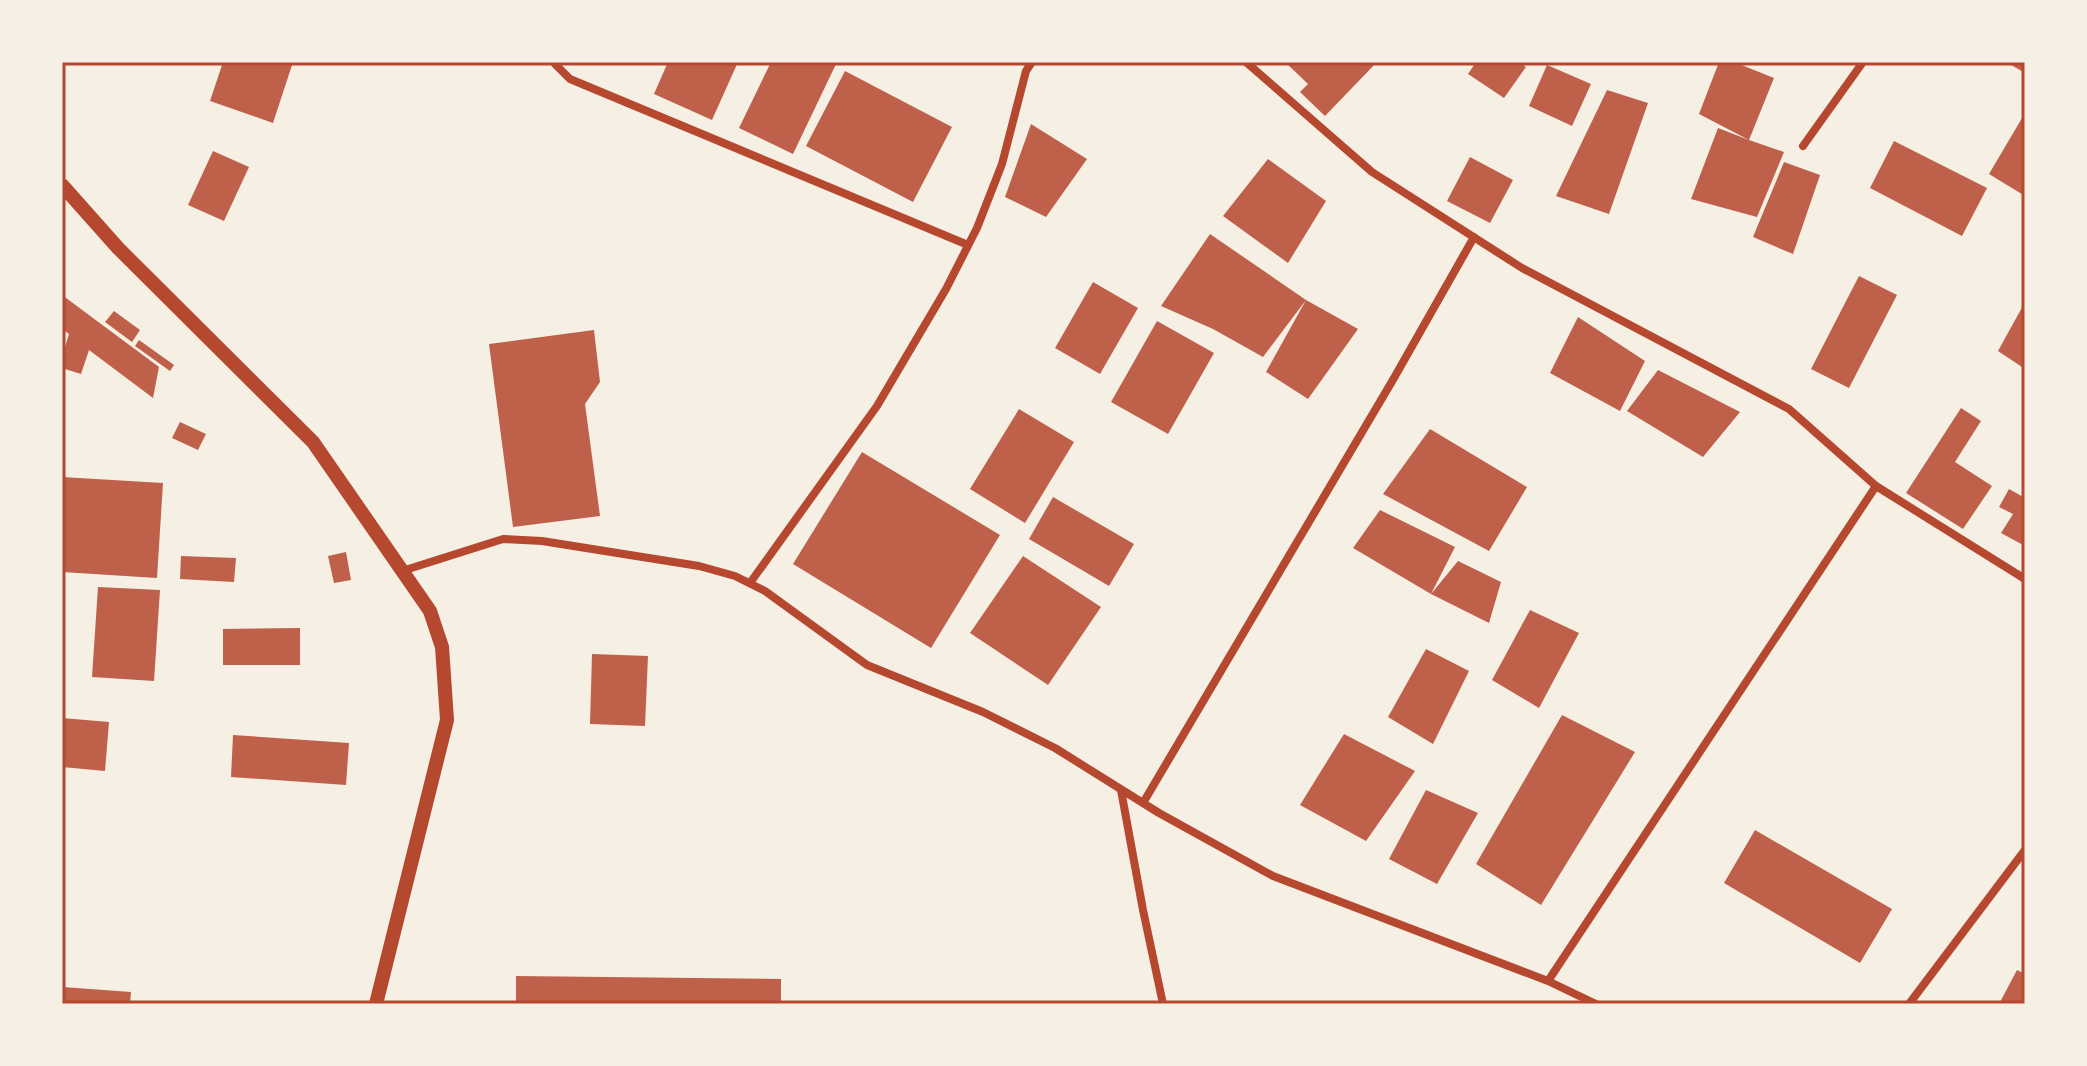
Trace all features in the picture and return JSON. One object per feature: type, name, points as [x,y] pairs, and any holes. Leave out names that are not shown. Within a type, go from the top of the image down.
[{"type":"street","points":[[750,583],[877,406],[946,289],[977,228],[1002,164],[1026,71],[1032,62]]},
{"type":"street","points":[[1246,62],[1372,172],[1522,268],[1789,409],[1876,486],[2025,579]]},
{"type":"street","points":[[1803,146],[1863,62]]},
{"type":"street","points":[[553,63],[570,79],[968,245]]},
{"type":"street","points":[[62,185],[118,248],[313,442],[430,611],[442,647],[447,720],[376,1004]]},
{"type":"street","points":[[1143,803],[1474,237]]},
{"type":"street","points":[[1548,981],[1876,486]]},
{"type":"street","points":[[402,571],[503,539],[542,541],[699,566],[735,576],[765,591],[867,665],[983,712],[1055,748],[1143,803],[1273,876],[1548,981],[1596,1004]]},
{"type":"street","points":[[1121,790],[1163,1004]]},
{"type":"street","points":[[1909,1004],[2025,850]]},
{"type":"building","points":[[223,62],[293,62],[273,123],[210,101]]},
{"type":"building","points":[[668,62],[738,62],[712,120],[654,94]]},
{"type":"building","points":[[771,62],[837,62],[793,154],[739,128]]},
{"type":"building","points":[[1285,62],[1377,62],[1325,116],[1300,92],[1308,84]]},
{"type":"building","points":[[1476,62],[1518,62],[1526,67],[1504,98],[1468,74]]},
{"type":"building","points":[[1719,62],[1734,62],[1774,78],[1749,140],[1699,114]]},
{"type":"building","points":[[2006,62],[2025,62],[2025,73]]},
{"type":"building","points":[[1547,65],[1591,84],[1572,126],[1529,106]]},
{"type":"building","points":[[845,71],[952,127],[913,202],[806,146]]},
{"type":"building","points":[[1607,90],[1648,103],[1609,214],[1556,196]]},
{"type":"building","points":[[2025,113],[2025,196],[1989,174]]},
{"type":"building","points":[[1031,124],[1087,159],[1046,217],[1005,197]]},
{"type":"building","points":[[1718,128],[1784,152],[1757,217],[1691,199]]},
{"type":"building","points":[[1894,141],[1987,188],[1962,236],[1870,188]]},
{"type":"building","points":[[213,151],[249,167],[224,221],[188,205]]},
{"type":"building","points":[[1470,157],[1513,180],[1490,223],[1447,201]]},
{"type":"building","points":[[1268,159],[1326,201],[1288,263],[1223,216]]},
{"type":"building","points":[[1784,162],[1820,175],[1793,254],[1753,237]]},
{"type":"building","points":[[1210,234],[1306,300],[1263,357],[1213,329],[1161,306]]},
{"type":"building","points":[[1859,276],[1897,295],[1849,388],[1811,369]]},
{"type":"building","points":[[1093,282],[1138,308],[1100,374],[1055,348]]},
{"type":"building","points":[[62,295],[159,367],[153,398],[89,350],[81,374],[62,368],[69,334],[62,329]]},
{"type":"building","points":[[1306,300],[1358,329],[1308,399],[1266,372]]},
{"type":"building","points":[[2025,302],[2025,369],[1998,351]]},
{"type":"building","points":[[114,311],[140,330],[132,342],[105,322]]},
{"type":"building","points":[[1578,317],[1645,361],[1620,411],[1550,373]]},
{"type":"building","points":[[1157,321],[1214,353],[1168,434],[1111,402]]},
{"type":"building","points":[[594,330],[600,382],[585,404],[600,516],[513,527],[489,344]]},
{"type":"building","points":[[139,340],[174,365],[170,371],[135,346]]},
{"type":"building","points":[[1658,370],[1740,412],[1703,457],[1627,411]]},
{"type":"building","points":[[1961,408],[1981,421],[1955,462],[1992,486],[1963,529],[1906,493]]},
{"type":"building","points":[[1019,409],[1074,442],[1025,523],[970,489]]},
{"type":"building","points":[[180,422],[206,434],[198,450],[172,438]]},
{"type":"building","points":[[1430,429],[1527,487],[1489,551],[1383,494]]},
{"type":"building","points":[[862,452],[1000,535],[931,648],[793,564]]},
{"type":"building","points":[[62,477],[163,483],[157,578],[62,572]]},
{"type":"building","points":[[2009,489],[2025,498],[2025,546],[2001,533],[2013,514],[1999,507]]},
{"type":"building","points":[[1053,497],[1134,544],[1109,586],[1029,539]]},
{"type":"building","points":[[1380,510],[1455,547],[1431,594],[1353,548]]},
{"type":"building","points":[[346,552],[351,580],[334,583],[328,556]]},
{"type":"building","points":[[181,556],[236,558],[234,582],[180,579]]},
{"type":"building","points":[[1023,556],[1101,607],[1048,685],[970,633]]},
{"type":"building","points":[[1458,561],[1501,582],[1489,623],[1431,594]]},
{"type":"building","points":[[98,587],[160,590],[154,681],[92,677]]},
{"type":"building","points":[[1530,610],[1579,633],[1539,708],[1492,680]]},
{"type":"building","points":[[300,628],[300,665],[223,665],[223,629]]},
{"type":"building","points":[[1426,649],[1469,671],[1433,744],[1388,717]]},
{"type":"building","points":[[592,654],[648,656],[645,726],[590,724]]},
{"type":"building","points":[[1562,715],[1635,752],[1541,905],[1476,864]]},
{"type":"building","points":[[62,718],[109,722],[105,771],[62,767]]},
{"type":"building","points":[[1344,734],[1415,771],[1366,841],[1300,805]]},
{"type":"building","points":[[233,735],[349,743],[346,785],[231,777]]},
{"type":"building","points":[[1426,790],[1478,813],[1437,884],[1389,859]]},
{"type":"building","points":[[1755,830],[1892,909],[1860,963],[1724,883]]},
{"type":"building","points":[[2017,970],[2025,974],[2025,1004],[1999,1004]]},
{"type":"building","points":[[516,976],[781,979],[781,1004],[516,1004]]},
{"type":"building","points":[[63,987],[131,992],[130,1004],[62,1004]]}]
